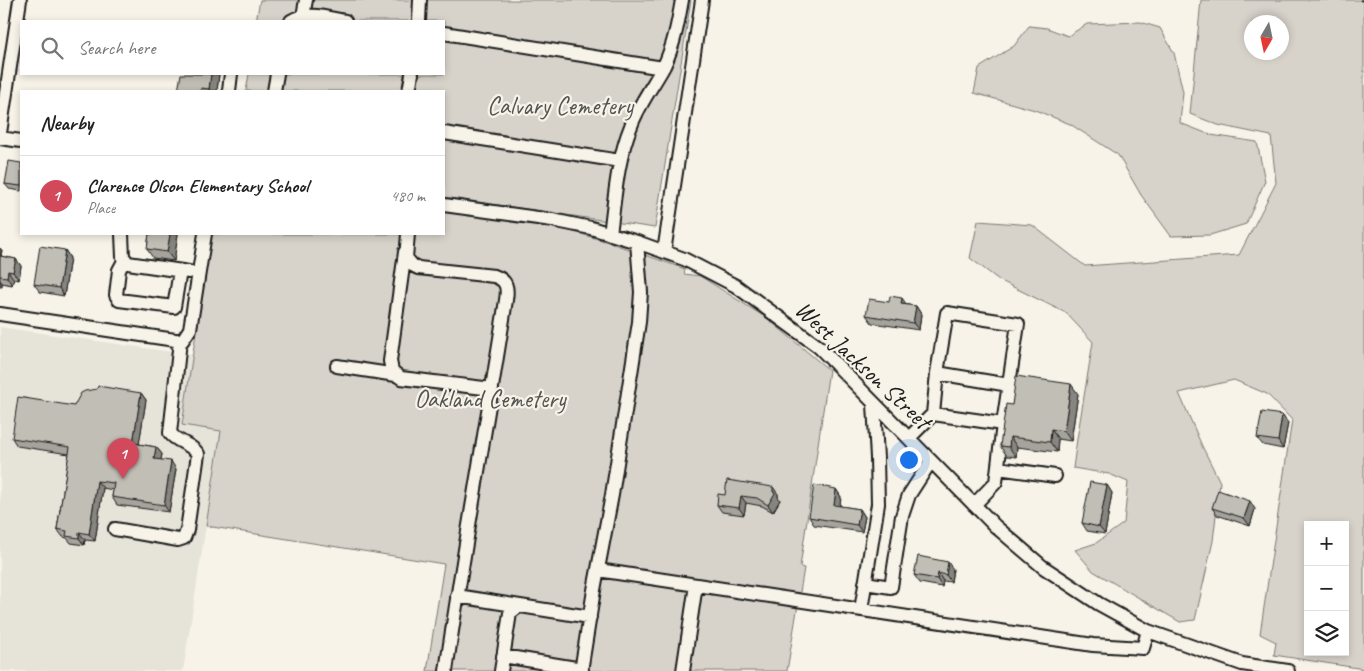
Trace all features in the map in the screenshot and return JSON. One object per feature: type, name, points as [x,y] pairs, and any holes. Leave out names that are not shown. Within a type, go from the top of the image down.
[{"type":"street","points":[[0,133],[20,0]]},
{"type":"street","points":[[303,16],[306,0]]},
{"type":"street","points":[[419,20],[420,0]]},
{"type":"street","points":[[610,234],[620,160],[638,108],[663,68],[675,37],[682,0]]},
{"type":"street","points":[[664,252],[702,0]]},
{"type":"street","points":[[293,20],[303,16],[337,20]]},
{"type":"street","points":[[445,33],[663,68]]},
{"type":"street","points":[[229,90],[231,75]]},
{"type":"street","points":[[274,90],[277,75]]},
{"type":"street","points":[[409,90],[412,75]]},
{"type":"street","points":[[445,133],[620,160]]},
{"type":"street","points":[[0,138],[20,141]]},
{"type":"street","name":"West Jackson Street","points":[[445,205],[552,220],[610,234],[684,259],[736,286],[819,347],[995,526],[1043,567],[1099,604],[1148,630],[1242,668],[1288,671]]},
{"type":"street","points":[[122,235],[122,257],[128,263],[199,273]]},
{"type":"street","points":[[0,314],[182,342],[190,328],[205,235]]},
{"type":"street","points":[[408,235],[390,361],[392,371],[401,378],[492,389]]},
{"type":"street","points":[[504,656],[582,670],[640,314],[641,292],[637,242]]},
{"type":"street","points":[[405,252],[408,261],[418,268],[494,276],[504,281],[507,292],[446,671]]},
{"type":"street","points":[[125,259],[119,270],[116,295],[120,300],[174,307],[180,271]]},
{"type":"street","points":[[908,438],[933,414],[937,373],[947,313],[1018,324],[996,482],[974,505]]},
{"type":"street","points":[[115,529],[178,540],[184,538],[187,530],[198,454],[194,448],[173,438],[170,433],[176,341]]},
{"type":"street","points":[[337,366],[396,375]]},
{"type":"street","points":[[937,373],[1009,385]]},
{"type":"street","points":[[860,610],[878,504],[878,458],[874,404]]},
{"type":"street","points":[[933,414],[1003,424]]},
{"type":"street","points":[[865,582],[891,587],[902,516],[909,495],[931,461]]},
{"type":"street","points":[[998,468],[1055,476]]},
{"type":"street","points":[[598,570],[1112,646],[1143,648],[1148,630]]},
{"type":"street","points":[[683,671],[696,585]]},
{"type":"street","points":[[457,596],[590,617]]},
{"type":"street","points":[[501,671],[510,613],[518,606]]},
{"type":"path","points":[[1360,0],[1364,1]]},
{"type":"shaded area","points":[[0,327],[193,355],[182,424],[221,431],[183,671],[0,671]]},
{"type":"green space","name":"Calvary Cemetery","points":[[260,0],[691,0],[655,228],[445,197],[445,90],[246,90],[249,75],[445,75],[445,20],[256,20]]},
{"type":"green space","points":[[1201,0],[1364,0],[1364,669],[1274,655],[1276,642],[1260,634],[1292,420],[1267,394],[1234,380],[1179,393],[1220,482],[1213,541],[1195,620],[1180,622],[1093,571],[1075,550],[1096,543],[1124,523],[1128,482],[1109,474],[1073,468],[1093,342],[1066,313],[999,280],[970,258],[978,221],[1032,225],[1085,266],[1239,255],[1276,183],[1271,136],[1218,125],[1190,114]]},
{"type":"green space","points":[[1140,22],[1160,28],[1174,53],[1183,92],[1180,123],[1211,135],[1257,142],[1265,181],[1246,224],[1210,235],[1171,236],[1141,195],[1118,155],[1070,124],[1035,110],[974,93],[979,68],[1014,46],[1029,26],[1047,28],[1068,36],[1087,24]]},
{"type":"green space","name":"Oakland Cemetery","points":[[445,209],[551,225],[608,242],[685,269],[684,274],[700,276],[768,319],[829,370],[800,567],[804,568],[787,671],[427,671],[444,564],[206,526],[221,431],[182,425],[211,235],[445,235]]},
{"type":"building","points":[[181,75],[211,75],[209,89],[178,90]]},
{"type":"building","points":[[9,161],[20,163],[20,186],[5,184]]},
{"type":"building","points":[[149,235],[170,235],[167,252],[147,249]]},
{"type":"building","points":[[40,246],[65,250],[59,288],[34,284]]},
{"type":"building","points":[[0,256],[16,259],[13,272],[8,271],[7,277],[0,276]]},
{"type":"building","points":[[890,296],[902,298],[901,304],[916,306],[913,323],[866,315],[869,299],[889,302]]},
{"type":"building","points":[[1016,376],[1071,384],[1064,431],[1051,429],[1050,442],[1010,437],[1009,447],[1000,446],[1006,404],[1012,405]]},
{"type":"building","points":[[98,386],[141,393],[133,443],[156,447],[154,459],[171,461],[164,505],[112,497],[114,483],[97,481],[89,534],[79,532],[79,538],[66,536],[67,531],[57,529],[70,447],[12,438],[18,397],[74,406],[81,393],[97,389]]},
{"type":"building","points":[[1262,412],[1282,415],[1278,441],[1257,438]]},
{"type":"building","points":[[727,480],[773,487],[773,492],[775,493],[768,505],[757,498],[741,496],[739,508],[717,505],[718,494],[725,495]]},
{"type":"building","points":[[1090,482],[1107,485],[1099,527],[1082,523]]},
{"type":"building","points":[[814,485],[836,489],[834,505],[860,509],[857,525],[809,517]]},
{"type":"building","points":[[1218,490],[1250,501],[1244,518],[1212,508]]},
{"type":"building","points":[[918,556],[948,562],[946,575],[938,573],[937,579],[914,575]]},
{"type":"place","name":"Clarence Olson Elementary School","points":[[123,479]]}]
